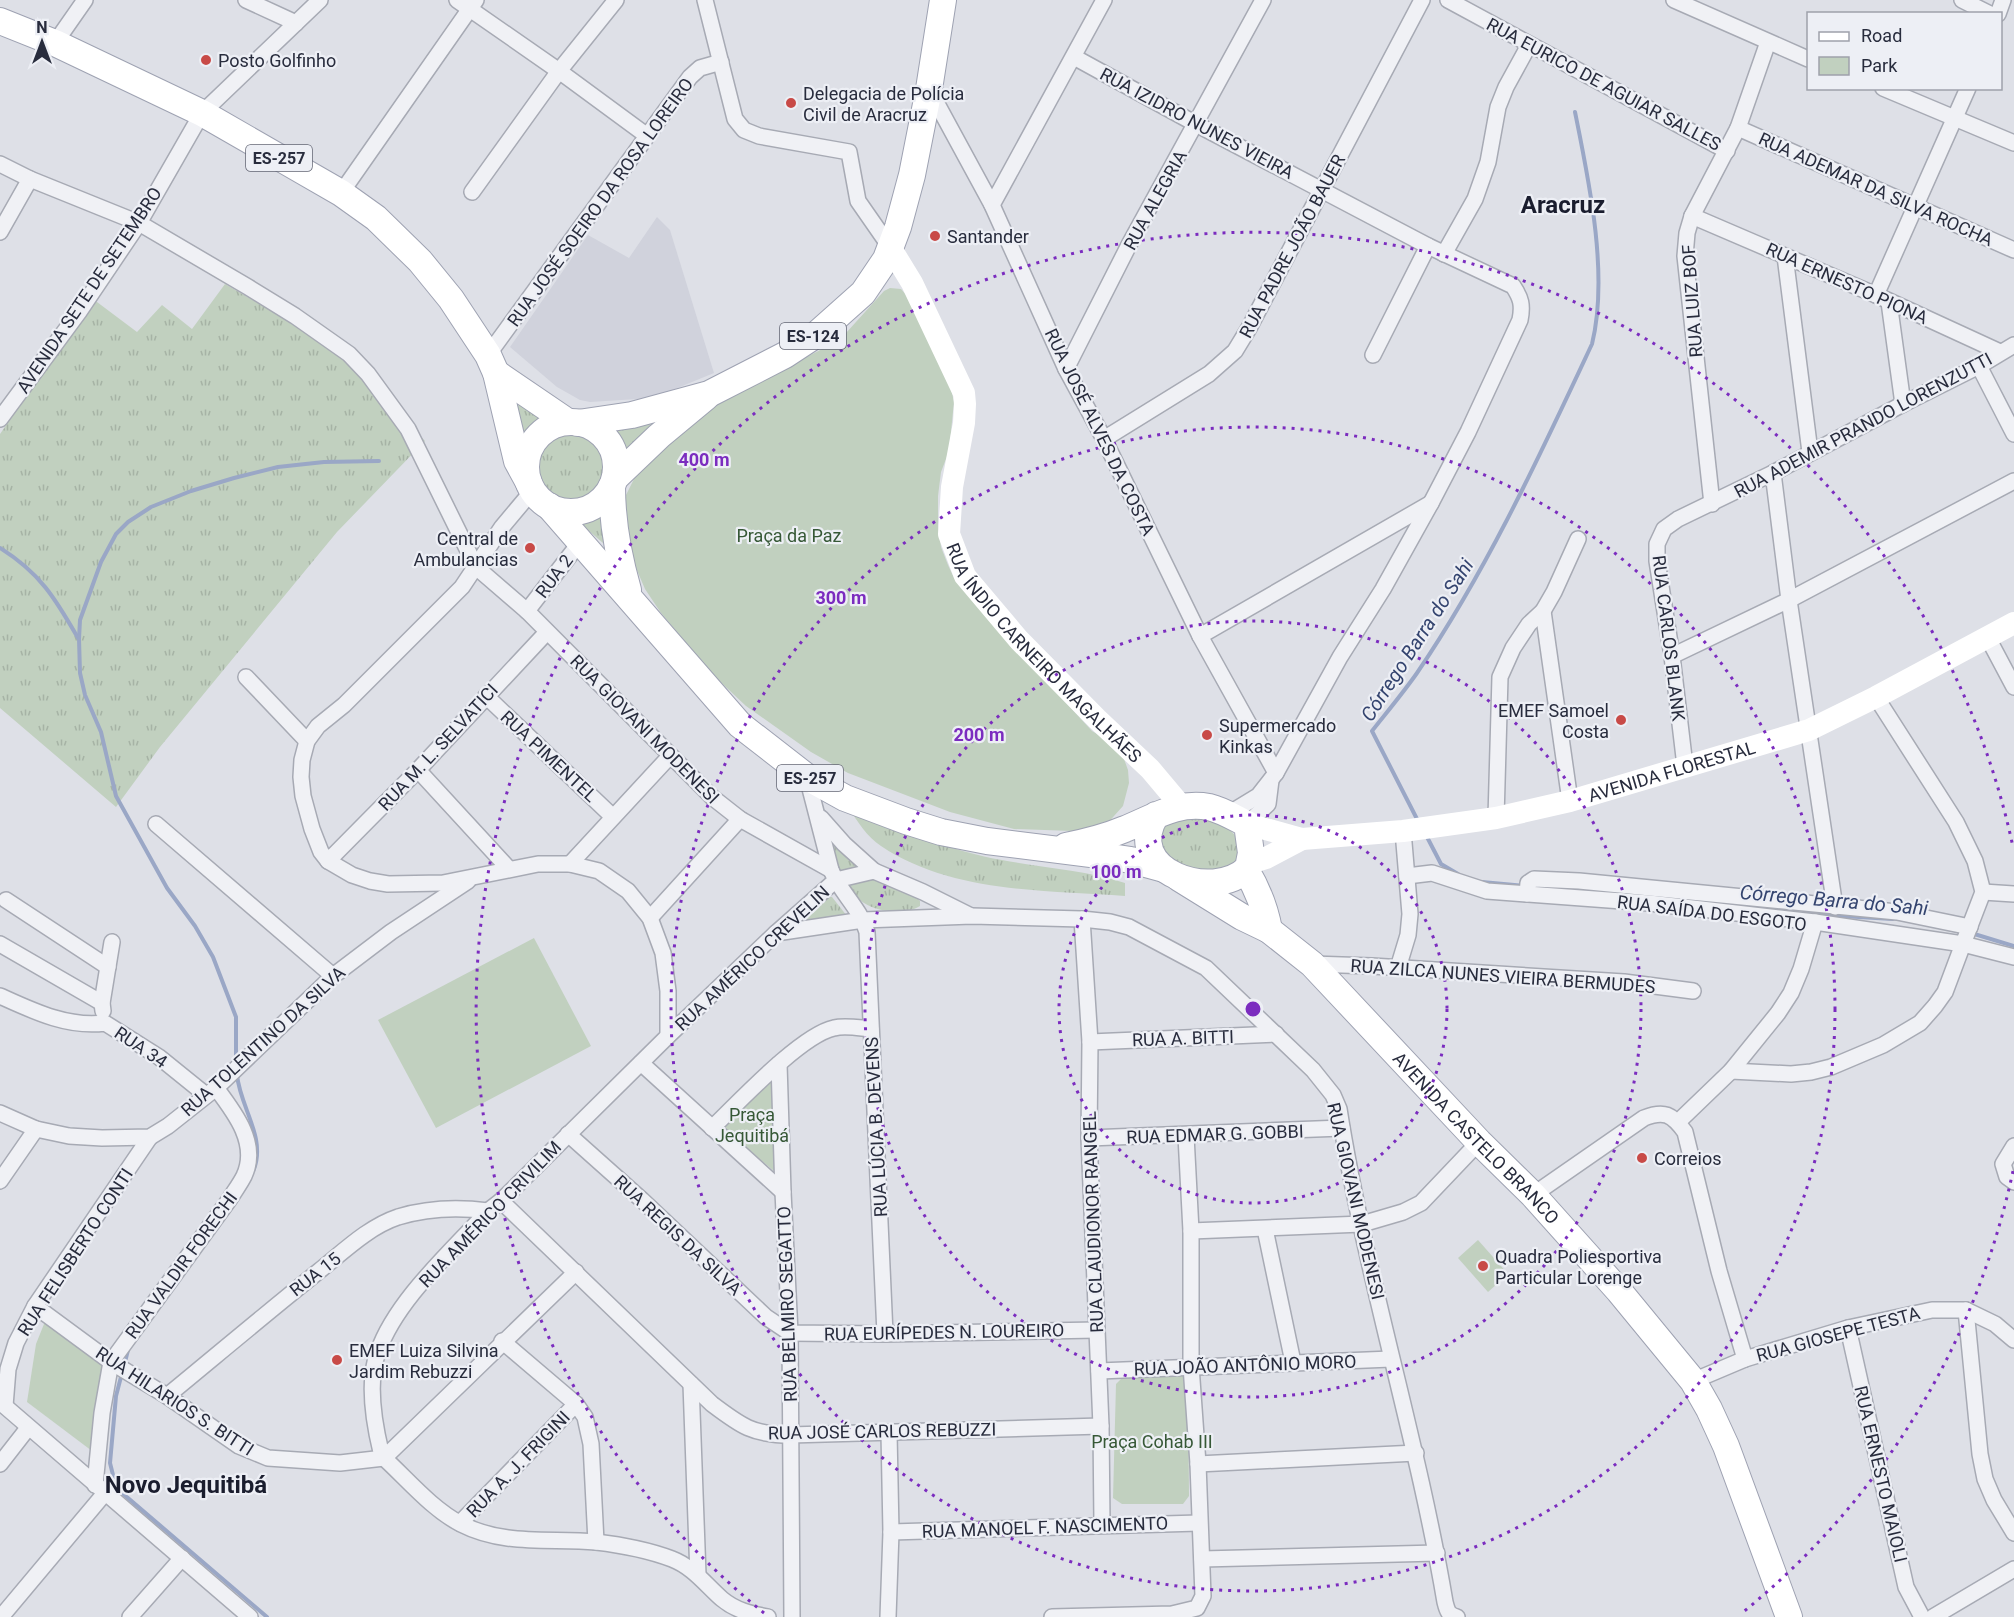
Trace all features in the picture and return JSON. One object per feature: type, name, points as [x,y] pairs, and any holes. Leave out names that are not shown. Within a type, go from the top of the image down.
[{"type":"main road","name":"ES-124","points":[[573,422],[632,415],[709,394],[785,355],[817,334],[863,293],[886,259],[898,227],[912,175],[943,0]]},
{"type":"main road","name":"ES-257","points":[[0,21],[55,43],[202,113],[341,193],[376,218],[420,261],[451,299],[492,364],[517,460],[537,493]]},
{"type":"main road","name":"RUA ÍNDIO CARNEIRO MAGALHÃES","points":[[891,247],[912,283],[964,393],[964,423],[952,487],[950,534],[964,576],[1019,640],[1096,719],[1150,769],[1182,807]]},
{"type":"main road","name":"ES-257","points":[[492,364],[573,422]]},
{"type":"main road","name":"ES-124","points":[[614,482],[659,436],[709,394]]},
{"type":"main road","points":[[573,422],[591,426],[609,442],[615,454],[617,466],[614,482],[602,501],[585,510],[567,512],[537,493],[526,465],[531,447],[536,439],[550,428],[573,422]]},
{"type":"main road","name":"AVENIDA CASTELO BRANCO","points":[[614,482],[612,507],[616,544],[630,596]]},
{"type":"main road","name":"AVENIDA CASTELO BRANCO","points":[[537,493],[630,596],[740,725],[807,777],[845,798],[941,832],[987,841],[1131,860],[1172,873],[1242,918],[1269,930],[1312,964],[1479,1142],[1533,1195],[1612,1282],[1693,1381],[1726,1446],[1789,1617]]},
{"type":"main road","name":"AVENIDA FLORESTAL","points":[[1247,824],[1302,839],[1403,831],[1496,818],[1570,801],[1809,730],[2014,623]]},
{"type":"main road","name":"ES-257","points":[[1054,849],[1124,830],[1156,815],[1182,807],[1196,806],[1221,811]]},
{"type":"main road","points":[[1221,811],[1247,824],[1251,854],[1248,867],[1261,898],[1269,930]]},
{"type":"main road","points":[[1156,815],[1149,828],[1149,844],[1155,860],[1172,873]]},
{"type":"main road","name":"AVENIDA FLORESTAL","points":[[1248,867],[1302,839]]},
{"type":"main road","name":"ES-257","points":[[1172,873],[1209,882],[1231,878],[1248,867]]},
{"type":"street","points":[[55,43],[85,0]]},
{"type":"street","points":[[246,0],[296,23]]},
{"type":"street","name":"AVENIDA SETE DE SETEMBRO","points":[[0,419],[79,312],[139,223],[202,113],[320,0]]},
{"type":"street","points":[[471,192],[559,71],[615,0]]},
{"type":"street","points":[[705,0],[735,119],[744,130],[759,136],[849,152],[858,201],[891,247]]},
{"type":"street","points":[[992,205],[1104,0]]},
{"type":"street","name":"RUA ALEGRIA","points":[[1066,369],[1130,243],[1263,0]]},
{"type":"street","name":"RUA PADRE JOÃO BAUER","points":[[1104,439],[1209,374],[1235,351],[1422,0]]},
{"type":"street","name":"RUA EURICO DE AGUIAR SALLES","points":[[1448,0],[1727,151]]},
{"type":"street","points":[[1674,0],[1807,57]]},
{"type":"street","points":[[1962,0],[1986,12]]},
{"type":"street","points":[[341,193],[467,3],[646,135]]},
{"type":"street","name":"RUA LUIZ BOF","points":[[1712,504],[1685,256],[1687,233],[1692,216],[1738,128],[1768,42]]},
{"type":"street","points":[[1444,254],[1475,199],[1488,162],[1498,107],[1529,45]]},
{"type":"street","name":"RUA IZIDRO NUNES VIEIRA","points":[[1074,57],[1428,246],[1513,286],[1523,307],[1520,320],[1468,432],[1431,503]]},
{"type":"street","name":"RUA JOSÉ SOEIRO DA ROSA LOREIRO","points":[[492,364],[646,135],[690,77],[700,68],[722,62]]},
{"type":"street","name":"RUA JOSÉ ALVES DA COSTA","points":[[929,89],[992,205],[1066,369],[1104,439],[1200,636],[1274,777]]},
{"type":"street","points":[[1888,90],[2014,143]]},
{"type":"street","points":[[1903,404],[1883,299],[1917,206],[1967,90]]},
{"type":"street","name":"RUA ADEMAR DA SILVA ROCHA","points":[[1738,128],[2014,250]]},
{"type":"street","points":[[0,164],[30,179],[139,223],[295,316],[349,354],[368,374],[408,429],[476,567]]},
{"type":"street","points":[[0,232],[30,179]]},
{"type":"street","name":"RUA ERNESTO PIONA","points":[[1692,216],[1883,299],[2007,348]]},
{"type":"street","points":[[1372,355],[1428,246]]},
{"type":"street","points":[[1785,256],[1810,452]]},
{"type":"street","name":"RUA ADEMIR PRANDO LORENZUTTI","points":[[1712,504],[1979,366],[2007,348]]},
{"type":"street","points":[[1979,366],[2014,434]]},
{"type":"street","points":[[1773,473],[1789,600],[1835,907]]},
{"type":"street","points":[[1672,656],[1789,600],[2014,481]]},
{"type":"street","points":[[537,493],[502,527],[462,587],[344,705],[318,726],[307,741],[302,760],[303,796],[321,852],[328,861],[370,881],[388,884],[443,883],[538,864],[570,864],[599,871],[627,891],[650,918],[663,953],[668,991],[668,1036]]},
{"type":"street","points":[[1200,636],[1431,503]]},
{"type":"street","points":[[1221,811],[1235,810],[1258,796],[1274,777],[1340,657],[1383,589],[1431,503]]},
{"type":"street","name":"RUA CARLOS BLANK","points":[[1685,766],[1672,656],[1657,561],[1657,544],[1664,529],[1678,519],[1712,504]]},
{"type":"street","points":[[1496,818],[1500,677],[1529,624],[1543,611],[1554,592],[1578,539]]},
{"type":"street","name":"RUA 2","points":[[527,611],[580,541]]},
{"type":"street","name":"RUA GIOVANI MODENESI","points":[[476,567],[527,611],[712,797],[740,819],[833,875]]},
{"type":"street","points":[[1543,611],[1570,801]]},
{"type":"street","name":"RUA M. L. SELVATICI","points":[[328,861],[418,771],[547,632]]},
{"type":"street","points":[[1988,638],[2014,687]]},
{"type":"street","points":[[246,677],[307,741]]},
{"type":"street","name":"RUA PIMENTEL","points":[[486,696],[612,816]]},
{"type":"street","points":[[1731,1071],[1791,1074],[1831,1067],[1883,1045],[1920,1023],[1945,992],[1983,892],[1975,861],[1956,822],[1876,697]]},
{"type":"street","points":[[570,864],[670,756]]},
{"type":"street","points":[[418,771],[508,869]]},
{"type":"street","points":[[807,777],[833,875],[863,920]]},
{"type":"street","points":[[1247,824],[1268,804],[1274,777]]},
{"type":"street","name":"RUA GIOVANI MODENESI","points":[[818,814],[844,844],[874,871],[972,916],[1110,922],[1130,927],[1206,968],[1313,1070],[1333,1095],[1339,1109],[1391,1359],[1416,1453],[1445,1602],[1448,1612],[1457,1617]]},
{"type":"street","points":[[650,918],[740,819]]},
{"type":"street","points":[[156,824],[333,976]]},
{"type":"street","points":[[1398,968],[1409,926],[1403,831]]},
{"type":"street","points":[[833,875],[874,871]]},
{"type":"street","name":"RUA SAÍDA DO ESGOTO","points":[[1407,876],[1432,873],[1487,891],[1648,903],[1815,922],[1801,969],[1791,993],[1778,1013],[1731,1071],[1678,1122]]},
{"type":"street","name":"RUA AMÉRICO CREVELIN","points":[[668,1036],[833,875]]},
{"type":"street","name":"RUA TOLENTINO DA SILVA","points":[[150,1137],[168,1126],[211,1091],[333,976],[391,932],[473,878]]},
{"type":"street","points":[[1527,894],[1528,883],[1534,879],[1579,881],[1897,912],[1970,927]]},
{"type":"street","points":[[920,917],[928,904],[923,892]]},
{"type":"street","points":[[1983,892],[2014,894]]},
{"type":"street","points":[[6,900],[108,967]]},
{"type":"street","points":[[776,933],[863,920],[972,916]]},
{"type":"street","name":"RUA CLAUDIONOR RANGEL","points":[[1082,919],[1090,1041],[1089,1138],[1101,1426],[1102,1524]]},
{"type":"street","name":"RUA LÚCIA B. DEVENS","points":[[863,920],[867,932],[885,1334]]},
{"type":"street","points":[[1815,922],[1963,944],[2014,957]]},
{"type":"street","points":[[105,1023],[102,1003],[112,942]]},
{"type":"street","points":[[0,944],[102,1003]]},
{"type":"street","name":"RUA ZILCA NUNES VIEIRA BERMUDES","points":[[1312,964],[1624,982],[1694,991]]},
{"type":"street","name":"RUA 34","points":[[0,996],[34,1011],[68,1022],[91,1025],[105,1023],[211,1091]]},
{"type":"street","points":[[712,1128],[779,1064],[816,1035],[834,1028],[871,1029]]},
{"type":"street","name":"RUA A. BITTI","points":[[1090,1041],[1276,1034]]},
{"type":"street","name":"RUA AMÉRICO CRIVILIM","points":[[384,1458],[377,1436],[373,1408],[374,1371],[378,1352],[388,1330],[410,1296],[488,1211],[501,1201],[668,1036]]},
{"type":"street","points":[[641,1063],[783,1191]]},
{"type":"street","name":"RUA BELMIRO SEGATTO","points":[[779,1064],[790,1333],[792,1617]]},
{"type":"street","name":"RUA VALDIR FORECHI","points":[[100,1489],[102,1413],[111,1362],[229,1200],[244,1176],[250,1156],[246,1135],[232,1109],[211,1091]]},
{"type":"street","points":[[0,1113],[36,1129],[69,1136],[150,1137]]},
{"type":"street","points":[[1533,1195],[1644,1118],[1656,1113],[1667,1114],[1678,1122],[1685,1132],[1719,1271],[1745,1359]]},
{"type":"street","name":"RUA EDMAR G. GOBBI","points":[[1089,1138],[1186,1136],[1342,1128]]},
{"type":"street","points":[[0,1181],[36,1129]]},
{"type":"street","name":"RUA REGIS DA SILVA","points":[[568,1134],[766,1317],[790,1333]]},
{"type":"street","points":[[1052,1617],[1172,1614],[1197,1608],[1203,1596],[1198,1464],[1191,1366],[1191,1231],[1186,1136]]},
{"type":"street","name":"RUA FELISBERTO CONTI","points":[[2,1404],[15,1343],[35,1306],[150,1137]]},
{"type":"street","points":[[1191,1231],[1362,1224],[1403,1212],[1421,1203],[1479,1142]]},
{"type":"street","points":[[2010,1179],[2003,1164],[2014,1146]]},
{"type":"street","name":"RUA JOSÉ CARLOS REBUZZI","points":[[501,1201],[712,1404],[737,1423],[753,1431],[772,1435],[790,1435],[1101,1426]]},
{"type":"street","name":"RUA 15","points":[[167,1396],[365,1234],[397,1218],[438,1209],[465,1208],[488,1211]]},
{"type":"street","points":[[1265,1229],[1293,1362]]},
{"type":"street","points":[[576,1272],[502,1341],[384,1458],[434,1504],[460,1523],[492,1537],[521,1541],[596,1542],[645,1550],[675,1560],[699,1575],[722,1599],[735,1608],[768,1617]]},
{"type":"street","name":"RUA HILARIOS S. BITTI","points":[[35,1306],[111,1362],[167,1396],[239,1446],[267,1458],[339,1463],[384,1458]]},
{"type":"street","name":"RUA GIOSEPE TESTA","points":[[1693,1381],[1745,1359],[1848,1328],[1932,1310],[1953,1308],[1966,1310],[1995,1324],[2014,1340]]},
{"type":"street","points":[[1966,1310],[1979,1442],[1985,1479],[1994,1500],[2014,1533]]},
{"type":"street","name":"RUA ERNESTO MAIOLI","points":[[1848,1328],[1906,1587],[1922,1617]]},
{"type":"street","name":"RUA EURÍPEDES N. LOUREIRO","points":[[790,1333],[885,1334],[1097,1330]]},
{"type":"street","points":[[502,1341],[576,1404],[585,1417],[591,1444],[596,1542]]},
{"type":"street","name":"RUA JOÃO ANTÔNIO MORO","points":[[1099,1371],[1391,1359]]},
{"type":"street","points":[[691,1384],[699,1575]]},
{"type":"street","points":[[2,1404],[250,1617]]},
{"type":"street","name":"RUA A. J. FRIGINI","points":[[460,1523],[576,1404]]},
{"type":"street","points":[[0,1464],[28,1428]]},
{"type":"street","points":[[888,1617],[891,1532],[889,1433]]},
{"type":"street","points":[[1198,1464],[1416,1453]]},
{"type":"street","points":[[1,1617],[100,1489]]},
{"type":"street","name":"RUA MANOEL F. NASCIMENTO","points":[[891,1532],[1102,1524],[1199,1523]]},
{"type":"street","points":[[1202,1559],[1437,1553]]},
{"type":"street","points":[[130,1617],[182,1558]]},
{"type":"street","points":[[1933,1617],[2014,1569]]},
{"type":"shaded area","points":[[657,217],[670,230],[714,373],[653,398],[590,402],[580,400],[557,387],[510,347],[588,235],[629,258]]},
{"type":"green space","points":[[225,284],[339,350],[425,441],[337,532],[160,747],[116,807],[0,708],[0,434],[93,299],[137,332],[162,305],[192,329]]},
{"type":"green space","name":"Praça da Paz","points":[[890,288],[901,289],[908,297],[950,384],[954,402],[949,451],[941,472],[938,496],[941,547],[948,565],[954,578],[1002,633],[1092,731],[1107,740],[1124,759],[1129,783],[1123,806],[1105,826],[1073,831],[1014,829],[950,812],[848,773],[811,752],[746,706],[713,675],[661,613],[645,589],[633,561],[623,514],[623,501],[637,473],[713,405],[830,345],[846,333],[884,291]]},
{"type":"green space","points":[[514,392],[552,417],[533,430],[521,447]]},
{"type":"green space","points":[[671,414],[628,456],[622,439],[609,426]]},
{"type":"green space","points":[[573,429],[588,432],[600,440],[608,452],[611,467],[608,482],[600,494],[588,502],[573,505],[558,502],[546,494],[538,482],[535,467],[538,452],[546,440],[558,432]]},
{"type":"green space","points":[[601,512],[604,514],[603,543],[581,524],[582,520]]},
{"type":"green space","points":[[849,808],[963,851],[1002,860],[1095,875],[1125,883],[1125,896],[1031,890],[968,881],[937,873],[881,846],[871,838]]},
{"type":"green space","points":[[1195,813],[1222,825],[1235,836],[1239,844],[1236,864],[1203,874],[1163,857],[1157,823]]},
{"type":"green space","points":[[829,840],[834,840],[858,868],[840,874]]},
{"type":"green space","points":[[864,879],[879,880],[917,898],[920,906],[900,911],[870,906],[860,900],[851,889],[851,883]]},
{"type":"green space","points":[[825,896],[832,897],[847,916],[795,926]]},
{"type":"green space","points":[[534,938],[591,1046],[436,1128],[378,1020]]},
{"type":"green space","name":"Praça Jequitibá","points":[[774,1076],[774,1171],[719,1125]]},
{"type":"green space","name":"Quadra Poliesportiva Particular Lorenge","points":[[1478,1240],[1508,1274],[1488,1292],[1458,1258]]},
{"type":"green space","points":[[46,1319],[112,1360],[104,1460],[27,1402],[36,1344]]},
{"type":"green space","name":"Praça Cohab III","points":[[1183,1371],[1188,1386],[1189,1496],[1183,1504],[1122,1504],[1113,1498],[1116,1384],[1126,1374]]},
{"type":"waterway","name":"Córrego Barra do Sahi","points":[[1418,821],[1372,731],[1417,673],[1466,594],[1532,471],[1592,344],[1597,317],[1598,258],[1591,198],[1575,112]]},
{"type":"waterway","points":[[236,1062],[236,1017],[213,957],[195,926],[167,888],[116,796],[101,732],[85,695],[80,673],[80,620],[101,562],[116,534],[128,522],[151,507],[191,491],[278,467],[324,462],[379,461]]},
{"type":"waterway","points":[[0,548],[26,567],[45,587],[78,638]]},
{"type":"waterway","name":"Córrego Barra do Sahi","points":[[1426,835],[1441,864],[1458,874]]},
{"type":"waterway","name":"Córrego Barra do Sahi","points":[[1482,882],[1525,886]]},
{"type":"waterway","name":"Córrego Barra do Sahi","points":[[1539,887],[1594,892]]},
{"type":"waterway","name":"Córrego Barra do Sahi","points":[[1807,914],[1893,919]]},
{"type":"waterway","name":"Córrego Barra do Sahi","points":[[1971,933],[2014,946]]},
{"type":"waterway","points":[[237,1075],[257,1145],[254,1169]]},
{"type":"waterway","points":[[124,1366],[128,1350]]},
{"type":"waterway","points":[[122,1373],[116,1396],[110,1463],[115,1483],[121,1492],[267,1617]]},
{"type":"place","name":"Posto Golfinho","points":[[206,60]]},
{"type":"place","name":"Delegacia de Polícia Civil de Aracruz","points":[[791,103]]},
{"type":"place","name":"Santander","points":[[935,236]]},
{"type":"place","name":"Central de Ambulancias","points":[[530,548]]},
{"type":"place","name":"EMEF Samoel Costa","points":[[1621,720]]},
{"type":"place","name":"Supermercado Kinkas","points":[[1207,735]]},
{"type":"place","name":"Correios","points":[[1642,1158]]},
{"type":"place","name":"Quadra Poliesportiva Particular Lorenge","points":[[1483,1266]]},
{"type":"place","name":"EMEF Luiza Silvina Jardim Rebuzzi","points":[[337,1360]]},
{"type":"district","name":"Aracruz","points":[[1563,205]]},
{"type":"district","name":"Novo Jequitibá","points":[[186,1485]]}]
